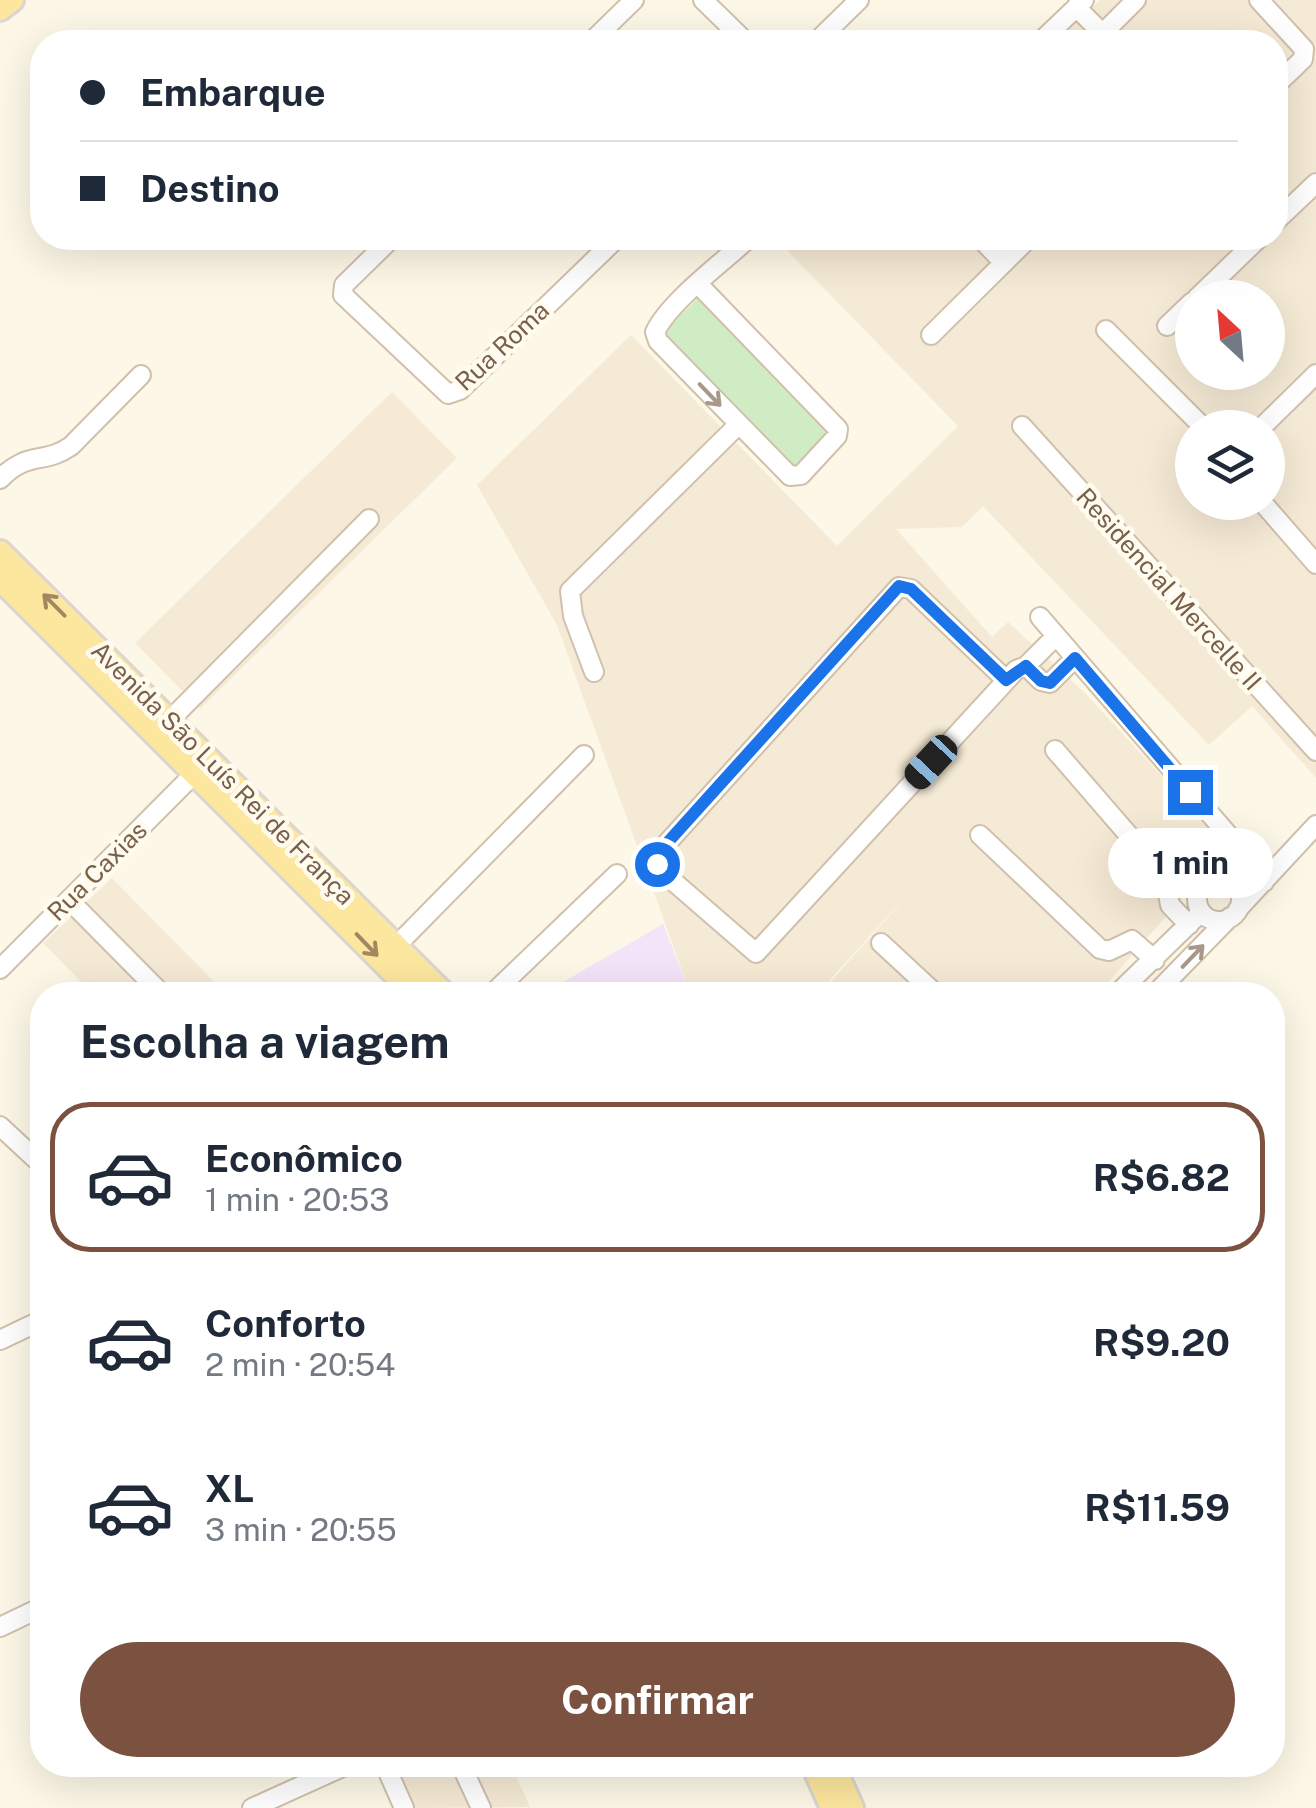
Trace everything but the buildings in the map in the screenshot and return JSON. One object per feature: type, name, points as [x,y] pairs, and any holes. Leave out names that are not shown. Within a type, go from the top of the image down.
[{"type":"main road","points":[[0,10],[12,0]]},
{"type":"main road","name":"Avenida São Luís Rei de França","points":[[0,552],[432,982]]},
{"type":"main road","name":"Avenida São Luís Rei de França","points":[[3,589],[403,982]]},
{"type":"main road","points":[[818,1777],[832,1808]]},
{"type":"main road","points":[[839,1777],[852,1808]]},
{"type":"street","points":[[603,30],[634,0]]},
{"type":"street","points":[[703,0],[734,30]]},
{"type":"street","points":[[828,30],[859,0]]},
{"type":"street","points":[[1112,30],[1136,0]]},
{"type":"street","points":[[1258,0],[1287,30]]},
{"type":"street","points":[[1053,30],[1080,4],[1100,30]]},
{"type":"street","points":[[1288,31],[1304,48],[1303,60],[1288,74]]},
{"type":"street","points":[[1288,210],[1316,183]]},
{"type":"street","name":"Rua Roma","points":[[380,250],[344,285],[343,295],[442,391],[454,394],[604,250]]},
{"type":"street","points":[[698,285],[838,429],[837,436],[796,477],[738,424],[658,340],[656,332],[662,321],[698,285],[736,250]]},
{"type":"street","points":[[992,250],[1004,262]]},
{"type":"street","points":[[931,335],[1016,250]]},
{"type":"street","points":[[1216,280],[1247,250]]},
{"type":"street","points":[[1166,326],[1175,318]]},
{"type":"street","points":[[1106,330],[1186,410]]},
{"type":"street","points":[[1279,410],[1316,374]]},
{"type":"street","points":[[0,479],[22,460],[60,454],[71,446],[141,375]]},
{"type":"street","points":[[594,672],[573,616],[570,591],[738,424]]},
{"type":"street","name":"Residencial Mercelle II","points":[[1022,426],[1316,751]]},
{"type":"street","points":[[170,720],[369,519]]},
{"type":"street","points":[[1278,520],[1316,564]]},
{"type":"street","points":[[1006,680],[911,589],[899,586],[659,852],[659,869],[756,954],[1006,680],[1056,636]]},
{"type":"street","points":[[1040,617],[1263,878]]},
{"type":"street","points":[[1026,666],[1041,681],[1050,683],[1075,658]]},
{"type":"street","points":[[1055,750],[1165,877],[1170,906],[1194,918],[1217,921],[1233,914],[1240,898],[1227,881]]},
{"type":"street","points":[[396,946],[584,754]]},
{"type":"street","name":"Rua Caxias","points":[[0,968],[74,904],[194,774]]},
{"type":"street","points":[[1167,982],[1316,826]]},
{"type":"street","points":[[980,835],[1100,949],[1109,951],[1132,940],[1155,960]]},
{"type":"street","points":[[1227,881],[1237,846]]},
{"type":"street","points":[[505,982],[617,874]]},
{"type":"street","points":[[1130,982],[1194,918],[1200,888],[1263,878]]},
{"type":"street","points":[[74,904],[150,982]]},
{"type":"street","points":[[881,943],[923,982]]},
{"type":"street","points":[[0,1126],[30,1155]]},
{"type":"street","points":[[0,1340],[30,1326]]},
{"type":"street","points":[[0,1627],[30,1613]]},
{"type":"street","points":[[252,1808],[320,1777]]},
{"type":"street","points":[[390,1777],[404,1808]]},
{"type":"street","points":[[467,1777],[480,1808]]},
{"type":"shaded area","points":[[1100,0],[1316,0],[1316,778],[1252,706],[1209,745],[983,506],[962,527],[896,529],[992,637],[1008,622],[1086,694],[1227,847],[1108,982],[831,982],[919,882],[828,982],[686,982],[557,625],[477,485],[631,335],[837,546],[958,426],[787,250],[1288,250],[1288,30],[1069,30]]},
{"type":"shaded area","points":[[392,392],[457,458],[200,709],[135,643]]},
{"type":"shaded area","points":[[112,878],[214,982],[81,982],[43,943]]},
{"type":"shaded area","points":[[663,924],[686,982],[563,982]]},
{"type":"shaded area","points":[[399,1777],[516,1777],[530,1807],[413,1808]]},
{"type":"green space","points":[[699,297],[831,432],[799,466],[791,465],[666,339],[666,329]]},
{"type":"route","points":[[657,864],[659,852],[899,586],[911,589],[1006,680],[1026,666],[1041,681],[1050,683],[1075,658],[1190,792]]}]
